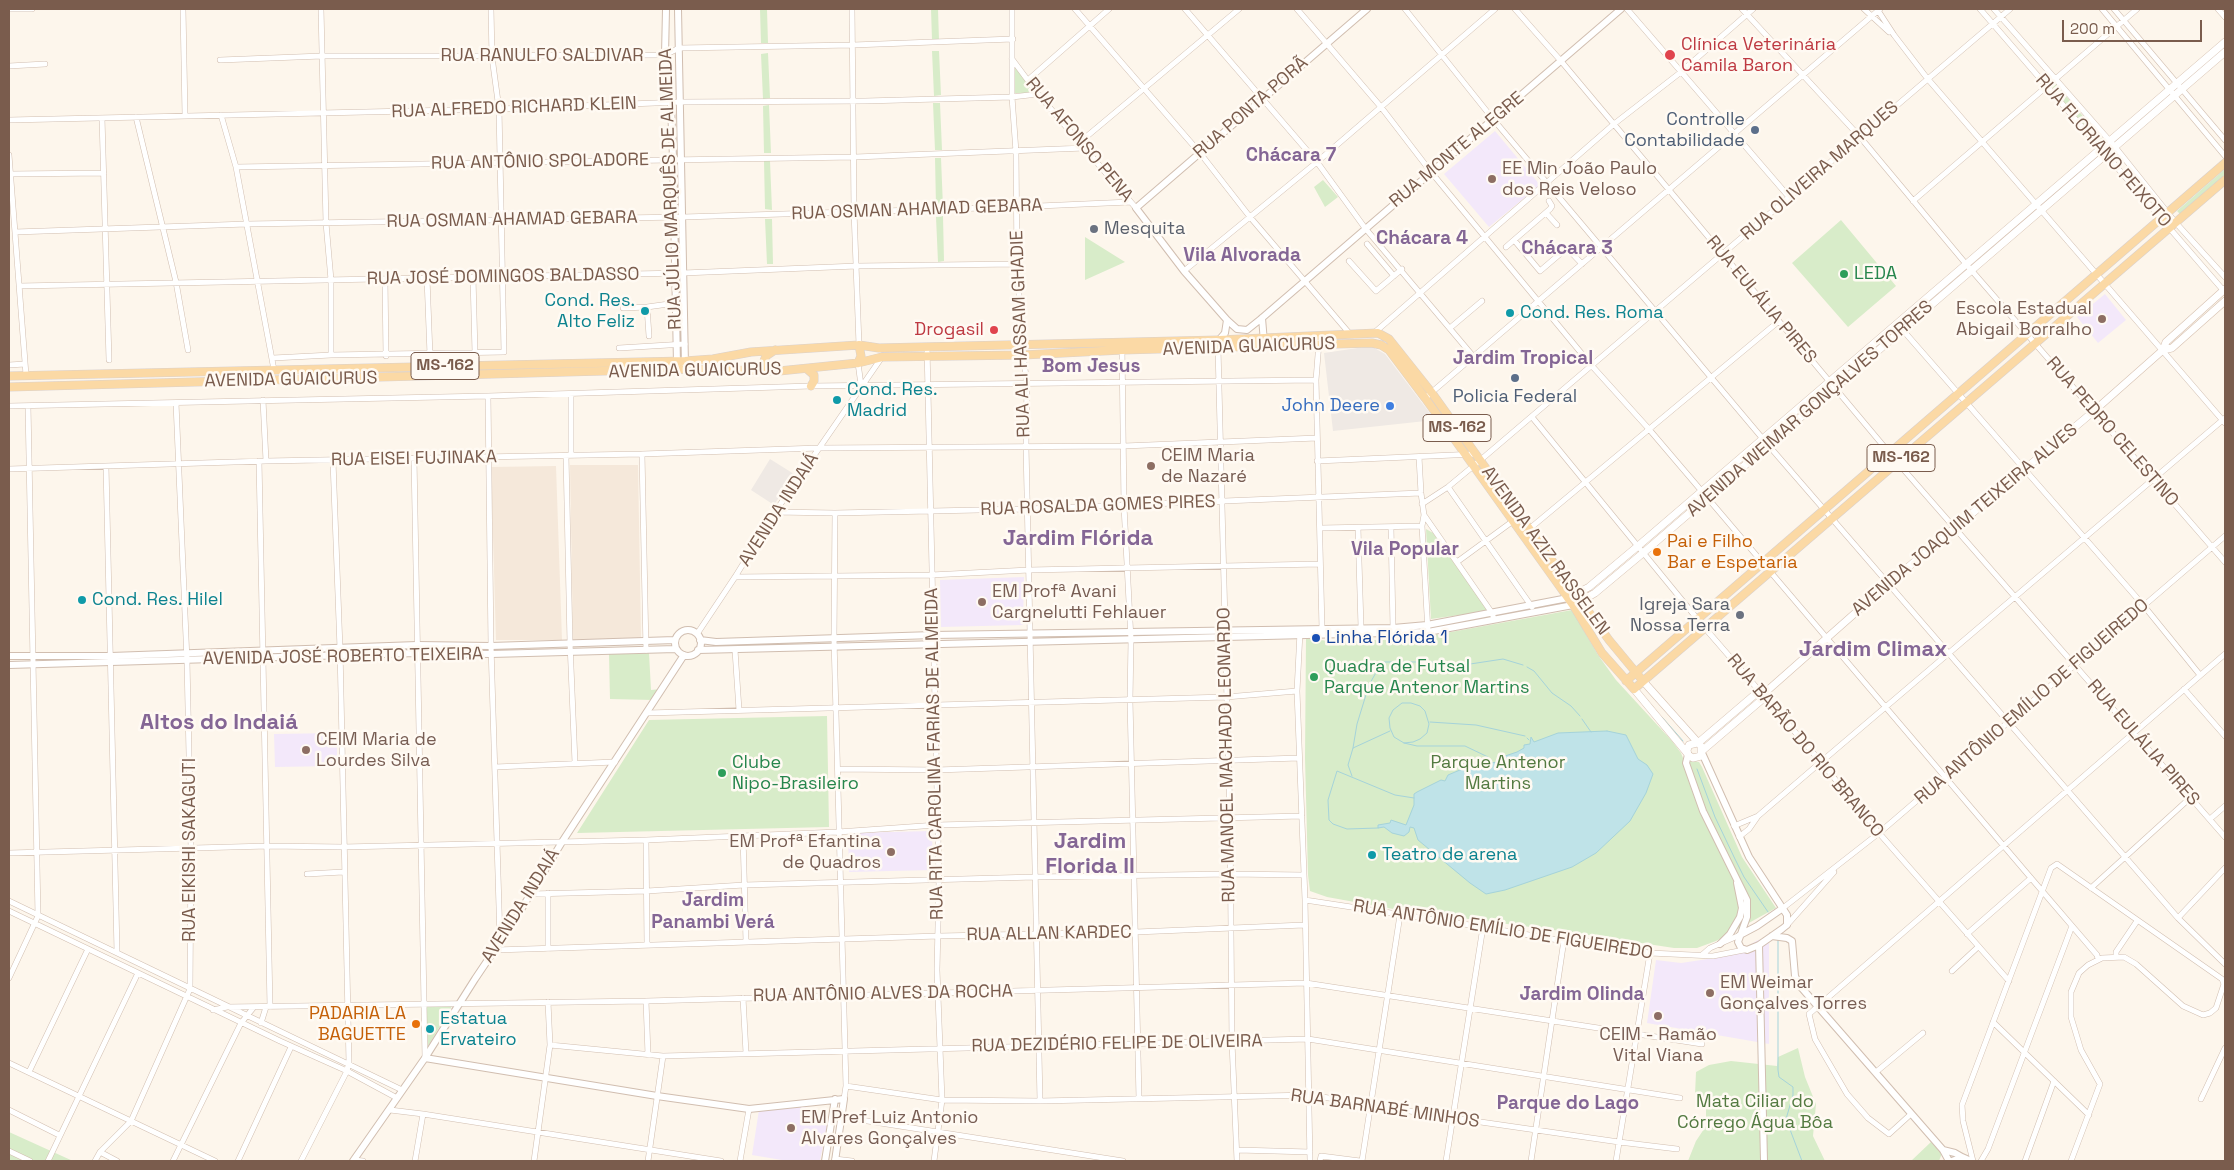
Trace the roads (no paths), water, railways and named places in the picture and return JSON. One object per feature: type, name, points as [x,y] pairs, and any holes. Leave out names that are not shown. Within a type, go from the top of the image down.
[{"type":"main road","name":"AVENIDA WEIMAR GONÇALVES TORRES","points":[[1900,326],[1972,271],[2108,155],[2113,145],[2178,82],[2225,42]]},
{"type":"main road","name":"AVENIDA WEIMAR GONÇALVES TORRES","points":[[1577,594],[1589,587],[1704,494],[1900,326],[1966,264],[2102,149],[2113,145],[2176,95],[2225,52]]},
{"type":"main road","name":"MS-162","points":[[1626,681],[2225,163]]},
{"type":"main road","name":"MS-162","points":[[1634,689],[1966,401],[2225,180]]},
{"type":"main road","name":"AVENIDA JOAQUIM TEIXEIRA ALVES","points":[[1700,747],[1758,703],[1888,584],[2094,411],[2162,350],[2166,342],[2225,291]]},
{"type":"main road","name":"AVENIDA JOAQUIM TEIXEIRA ALVES","points":[[2162,350],[2172,348],[2225,301]]},
{"type":"main road","name":"AVENIDA GUAICURUS","points":[[1219,344],[1264,338],[1376,333]]},
{"type":"main road","name":"AVENIDA AZIZ RASSELEN","points":[[1376,333],[1389,339],[1432,393],[1526,532],[1602,653],[1688,754]]},
{"type":"main road","name":"AVENIDA GUAICURUS","points":[[9,387],[681,365],[751,352],[859,342],[879,348],[1022,344],[1122,346],[1219,344],[1264,347],[1372,342],[1381,345]]},
{"type":"main road","points":[[858,363],[861,356],[859,342]]},
{"type":"main road","name":"AVENIDA AZIZ RASSELEN","points":[[1381,345],[1388,350],[1466,455],[1477,461],[1513,521],[1526,532],[1577,594],[1609,640],[1700,747]]},
{"type":"main road","name":"AVENIDA GUAICURUS","points":[[9,376],[274,370],[681,365],[780,371],[858,363],[882,357],[1023,355],[1122,346]]},
{"type":"main road","points":[[777,349],[766,356],[764,361],[770,368],[780,371]]},
{"type":"main road","points":[[808,369],[814,375],[814,381],[811,386]]},
{"type":"main road","name":"AVENIDA WEIMAR GONÇALVES TORRES","points":[[1573,605],[1595,593],[1643,553],[1704,494]]},
{"type":"main road","name":"AVENIDA JOSÉ ROBERTO TEIXEIRA","points":[[1568,598],[1577,594]]},
{"type":"main road","points":[[1700,747],[1689,745],[1688,754],[1696,758],[1700,747],[1752,697],[1759,691],[1767,694]]},
{"type":"main road","points":[[1752,697],[1758,703]]},
{"type":"street","points":[[9,10],[32,9]]},
{"type":"street","points":[[183,9],[185,115]]},
{"type":"street","points":[[321,9],[326,223],[331,280],[331,355]]},
{"type":"street","points":[[273,358],[504,352],[499,109],[492,56],[491,9]]},
{"type":"street","name":"RUA JÚLIO MARQUÊS DE ALMEIDA","points":[[666,9],[665,54],[671,104],[674,217],[680,273],[681,365]]},
{"type":"street","name":"RUA JÚLIO MARQUÊS DE ALMEIDA","points":[[678,9],[682,102],[683,217],[680,273],[676,303],[682,344]]},
{"type":"street","points":[[852,9],[855,157],[854,211],[859,342]]},
{"type":"street","name":"RUA ALI HASSAM GHADIE","points":[[1012,9],[1012,97],[1016,152],[1017,264],[1022,344],[1027,383],[1027,509],[1040,1101]]},
{"type":"street","points":[[1076,9],[1200,153],[1303,281],[1350,334]]},
{"type":"street","points":[[1028,80],[1110,9]]},
{"type":"street","points":[[1185,9],[1316,162],[1365,228],[1402,269],[1473,356]]},
{"type":"street","points":[[1080,142],[1145,90],[1240,9]]},
{"type":"street","points":[[1297,9],[1381,107],[1431,172],[1592,366],[1648,428],[2097,954],[2098,959]]},
{"type":"street","name":"RUA PONTA PORÃ","points":[[1136,208],[1366,9]]},
{"type":"street","points":[[1405,9],[1493,118],[1657,311],[1765,442],[2124,857],[2178,918],[2225,964]]},
{"type":"street","points":[[1184,272],[1495,9]]},
{"type":"street","name":"RUA EULÁLIA PIRES","points":[[1515,9],[1561,60],[1889,453],[2136,733],[2225,837]]},
{"type":"street","name":"RUA MONTE ALEGRE","points":[[1227,320],[1242,331],[1247,330],[1620,9]]},
{"type":"street","points":[[1627,9],[1789,197]]},
{"type":"street","name":"RUA PEDRO CELESTINO","points":[[1742,9],[1860,137],[1972,271],[2225,562]]},
{"type":"street","points":[[1376,333],[1420,291],[1484,235],[1614,124],[1681,72],[1752,9]]},
{"type":"street","points":[[1864,9],[1894,35]]},
{"type":"street","points":[[1425,398],[1735,134],[1878,9],[1894,35],[1980,142],[2224,420],[1758,816],[1749,830],[1739,837]]},
{"type":"street","name":"RUA FLORIANO PEIXOTO","points":[[1980,9],[2172,226],[2225,277]]},
{"type":"street","name":"RUA FLORIANO PEIXOTO","points":[[1994,9],[2113,145],[2164,216],[2225,291]]},
{"type":"street","name":"RUA OLIVEIRA MARQUES","points":[[1422,504],[1448,487],[1532,417],[2010,9]]},
{"type":"street","points":[[2102,9],[2171,89],[2225,156]]},
{"type":"street","points":[[2114,9],[2178,82],[2225,140]]},
{"type":"street","points":[[1913,201],[1980,142],[2056,80],[2136,9]]},
{"type":"street","points":[[2218,9],[2225,17]]},
{"type":"street","name":"RUA RANULFO SALDIVAR","points":[[220,60],[322,56],[665,54],[679,48],[853,45],[1012,39]]},
{"type":"street","name":"RUA AFONSO PENA","points":[[1012,59],[1038,94],[1136,208],[1184,272],[1227,320]]},
{"type":"street","points":[[9,66],[45,64]]},
{"type":"street","name":"RUA ALFREDO RICHARD KLEIN","points":[[221,115],[499,109],[671,104],[682,102],[853,101],[1012,97],[1038,94]]},
{"type":"street","points":[[9,120],[221,115],[236,168],[274,370]]},
{"type":"street","points":[[136,117],[176,282],[188,350]]},
{"type":"street","points":[[102,118],[109,360]]},
{"type":"street","name":"RUA ANTÔNIO SPOLADORE","points":[[236,168],[855,157],[1085,148]]},
{"type":"street","points":[[9,155],[26,375]]},
{"type":"street","points":[[10,174],[104,172]]},
{"type":"street","points":[[1506,246],[1546,213],[1552,206],[1549,201]]},
{"type":"street","name":"RUA OSMAN AHAMAD GEBARA","points":[[15,232],[247,224],[683,217],[1130,202]]},
{"type":"street","points":[[1546,213],[1557,225]]},
{"type":"street","points":[[1514,240],[1544,276]]},
{"type":"street","points":[[1367,244],[1394,276]]},
{"type":"street","points":[[1540,271],[1567,248],[1582,264]]},
{"type":"street","points":[[1349,261],[1376,291],[1402,269]]},
{"type":"street","name":"RUA JOSÉ DOMINGOS BALDASSO","points":[[19,286],[502,277],[680,273],[857,266],[1017,264]]},
{"type":"street","points":[[473,277],[475,353]]},
{"type":"street","points":[[427,278],[430,355]]},
{"type":"street","points":[[385,279],[386,356]]},
{"type":"street","points":[[1450,328],[1482,301]]},
{"type":"street","points":[[623,308],[676,303]]},
{"type":"street","points":[[647,307],[649,336]]},
{"type":"street","points":[[1262,318],[1264,347]]},
{"type":"street","points":[[1333,334],[1337,330],[1335,318]]},
{"type":"street","points":[[1219,344],[1225,333],[1227,320]]},
{"type":"street","points":[[1526,532],[1648,428],[1779,321]]},
{"type":"street","points":[[1900,326],[2144,606],[2200,675]]},
{"type":"street","points":[[1319,335],[1316,380],[1322,632]]},
{"type":"street","points":[[619,348],[682,344]]},
{"type":"street","name":"RUA MANOEL MACHADO LEONARDO","points":[[1219,344],[1230,819],[1232,1042],[1237,1161]]},
{"type":"street","name":"RUA RITA CAROLINA FARIAS DE ALMEIDA","points":[[927,346],[939,880],[938,994],[942,1100],[934,1161]]},
{"type":"street","points":[[1122,346],[1121,382],[1130,632],[1132,819],[1135,876],[1139,1099]]},
{"type":"street","name":"AVENIDA INDAIÁ","points":[[698,637],[775,512],[882,357]]},
{"type":"street","points":[[858,363],[861,386]]},
{"type":"street","points":[[9,365],[25,364]]},
{"type":"street","points":[[9,406],[571,394],[811,386],[1316,380]]},
{"type":"street","points":[[571,394],[569,456],[570,652],[575,763]]},
{"type":"street","points":[[488,396],[491,654],[500,940]]},
{"type":"street","points":[[263,400],[266,461]]},
{"type":"street","name":"RUA EIKISHI SAKAGUTI","points":[[131,1121],[188,998],[190,989],[191,848],[187,661],[176,403]]},
{"type":"street","points":[[9,978],[38,916],[28,406]]},
{"type":"street","name":"RUA BARÃO DO RIO BRANCO","points":[[1532,417],[1698,620],[1759,691]]},
{"type":"street","name":"RUA EISEI FUJINAKA","points":[[9,469],[259,461],[569,456],[819,448],[1124,446],[1317,438]]},
{"type":"street","points":[[642,454],[646,650]]},
{"type":"street","points":[[1317,461],[1466,455],[1477,461]]},
{"type":"street","points":[[1420,457],[1424,515],[1422,526],[1427,628]]},
{"type":"street","points":[[414,458],[425,1058],[749,1109],[844,1099]]},
{"type":"street","points":[[259,461],[268,846],[268,1007],[262,1023]]},
{"type":"street","points":[[301,1161],[348,1071],[349,1063],[346,1006],[340,649],[334,461]]},
{"type":"street","points":[[106,466],[117,952]]},
{"type":"street","points":[[1448,487],[1531,604],[1534,612]]},
{"type":"street","name":"RUA ROSALDA GOMES PIRES","points":[[775,512],[835,513],[1027,509],[1421,493]]},
{"type":"street","points":[[835,513],[834,647],[837,708],[842,995],[846,1086],[835,1160],[852,1161]]},
{"type":"street","points":[[1424,515],[1493,616]]},
{"type":"street","points":[[1456,562],[1513,521]]},
{"type":"street","points":[[1321,528],[1422,526]]},
{"type":"street","points":[[1391,527],[1393,628]]},
{"type":"street","points":[[1358,528],[1361,627]]},
{"type":"street","name":"RUA ANTÔNIO EMÍLIO DE FIGUEIREDO","points":[[1701,955],[1757,926],[1837,867],[2009,723],[2225,536]]},
{"type":"street","points":[[735,577],[931,575],[1029,570],[1320,564]]},
{"type":"street","name":"AVENIDA JOSÉ ROBERTO TEIXEIRA","points":[[1493,616],[1531,604],[1568,598]]},
{"type":"street","name":"AVENIDA JOSÉ ROBERTO TEIXEIRA","points":[[9,665],[186,652],[340,649],[417,645],[491,646],[646,642],[676,640],[680,633],[687,630],[698,637],[735,642],[1225,630],[1322,632],[1427,628],[1493,616],[1534,612],[1573,605]]},
{"type":"street","name":"AVENIDA JOSÉ ROBERTO TEIXEIRA","points":[[1322,632],[1361,627],[1427,628]]},
{"type":"street","points":[[676,640],[676,649],[684,655],[690,656],[698,650],[1225,638],[1300,632],[1297,691],[1305,900],[1310,1161]]},
{"type":"street","points":[[698,637],[698,650]]},
{"type":"street","points":[[735,642],[738,710]]},
{"type":"street","name":"AVENIDA JOSÉ ROBERTO TEIXEIRA","points":[[9,656],[33,655],[187,661],[417,653],[491,654],[676,649]]},
{"type":"street","points":[[1912,1114],[1889,1134],[1868,1118],[1847,1094],[1815,1038],[1809,1014],[2225,654]]},
{"type":"street","name":"AVENIDA INDAIÁ","points":[[357,1160],[425,1058],[531,894],[562,842],[684,655]]},
{"type":"street","points":[[2184,689],[2225,736]]},
{"type":"street","points":[[647,713],[1226,697],[1297,691]]},
{"type":"street","name":"RUA BARÃO DO RIO BRANCO","points":[[1767,694],[1879,833],[2009,981]]},
{"type":"street","points":[[1700,747],[1739,837],[1754,865],[1787,915],[1787,925]]},
{"type":"street","points":[[1688,754],[1686,763],[1689,776],[1703,811],[1745,895],[1747,917],[1738,942],[1744,950]]},
{"type":"street","points":[[838,770],[936,770],[1131,762],[1299,758]]},
{"type":"street","points":[[495,766],[615,762]]},
{"type":"street","points":[[2091,888],[2190,798]]},
{"type":"street","points":[[2210,820],[2225,806]]},
{"type":"street","points":[[9,853],[268,846],[343,847],[646,840],[838,832],[937,825],[1302,816]]},
{"type":"street","points":[[1734,826],[1758,816]]},
{"type":"street","points":[[1743,821],[1749,830]]},
{"type":"street","points":[[743,836],[746,942]]},
{"type":"street","points":[[646,840],[647,945]]},
{"type":"street","points":[[1968,1159],[1970,1148],[1963,1121],[1962,1105],[2051,868],[2058,864],[2222,979],[2224,984],[2216,1008],[2210,1013],[2203,1015],[2183,1006],[2133,962],[2116,956],[2098,959],[2079,973],[2073,987],[2070,1004],[2071,1017],[2078,1042],[2100,1084],[2071,1161]]},
{"type":"street","name":"RUA ANTÔNIO EMÍLIO DE FIGUEIREDO","points":[[1305,900],[1650,953],[1713,956],[1759,945],[1772,936],[1787,925],[1837,867]]},
{"type":"street","points":[[2178,918],[2225,868]]},
{"type":"street","points":[[307,874],[343,872]]},
{"type":"street","points":[[531,894],[647,891],[744,885],[1035,877],[1230,874],[1303,875]]},
{"type":"street","points":[[1967,934],[2031,878]]},
{"type":"street","points":[[1720,944],[1730,934],[1740,917],[1742,908],[1737,882]]},
{"type":"street","points":[[548,893],[548,949]]},
{"type":"street","points":[[9,901],[402,1090]]},
{"type":"street","points":[[9,911],[291,1047],[348,1071],[398,1098]]},
{"type":"street","points":[[1320,1158],[1361,1161],[1400,915]]},
{"type":"street","points":[[2116,956],[2116,952],[2137,921]]},
{"type":"street","name":"RUA ALLAN KARDEC","points":[[494,950],[939,936],[1136,932],[1304,925]]},
{"type":"street","points":[[1446,1161],[1483,926]]},
{"type":"street","points":[[1981,1161],[1988,1149],[2072,926]]},
{"type":"street","points":[[1772,936],[1787,938],[1792,944],[1795,976],[1800,986],[1951,1161],[1968,1159]]},
{"type":"street","points":[[1530,1161],[1565,940]]},
{"type":"street","points":[[1759,945],[1764,1161]]},
{"type":"street","points":[[100,955],[104,946]]},
{"type":"street","points":[[1952,971],[1978,947]]},
{"type":"street","points":[[28,1072],[88,949]]},
{"type":"street","points":[[1616,1161],[1650,953]]},
{"type":"street","points":[[48,1161],[138,973]]},
{"type":"street","name":"RUA ANTÔNIO ALVES DA ROCHA","points":[[227,1007],[346,1006],[460,1002],[646,1001],[1306,983],[1552,1019],[1702,1044]]},
{"type":"street","points":[[744,998],[746,1053]]},
{"type":"street","points":[[646,1001],[648,1054]]},
{"type":"street","points":[[534,1161],[550,1045],[548,1002]]},
{"type":"street","points":[[213,1010],[227,1007]]},
{"type":"street","points":[[173,1161],[241,1023],[254,1007]]},
{"type":"street","points":[[1993,1022],[2089,1115]]},
{"type":"street","points":[[1876,1072],[1923,1033]]},
{"type":"street","name":"RUA DEZIDÉRIO FELIPE DE OLIVEIRA","points":[[550,1045],[663,1056],[941,1047],[1308,1039],[1627,1088],[1680,1098]]},
{"type":"street","points":[[238,1161],[291,1047]]},
{"type":"street","points":[[2202,1099],[2225,1048]]},
{"type":"street","points":[[648,1161],[663,1056]]},
{"type":"street","points":[[9,1063],[215,1161]]},
{"type":"street","points":[[2025,1161],[2054,1081]]},
{"type":"street","name":"RUA BARNABÉ MINHOS","points":[[846,1086],[942,1100],[1040,1101],[1310,1095],[1453,1118],[1677,1149]]},
{"type":"street","points":[[825,1161],[835,1100]]},
{"type":"street","points":[[740,1161],[749,1109]]},
{"type":"street","points":[[9,1110],[59,1135]]},
{"type":"street","points":[[390,1110],[721,1161]]},
{"type":"street","points":[[414,1161],[423,1114]]},
{"type":"street","points":[[842,1117],[1123,1161]]},
{"type":"street","points":[[95,1161],[100,1152],[131,1121]]},
{"type":"street","points":[[1968,1159],[1970,1148]]},
{"type":"street","points":[[1238,1150],[1310,1152]]},
{"type":"street","points":[[1943,1150],[1968,1159]]},
{"type":"street","points":[[9,1151],[27,1161]]},
{"type":"street","points":[[100,1152],[118,1161]]},
{"type":"street","points":[[1073,1161],[1075,1153]]},
{"type":"water","points":[[1607,731],[1626,735],[1638,759],[1647,765],[1653,774],[1646,793],[1630,821],[1596,853],[1572,867],[1505,890],[1486,894],[1418,840],[1414,828],[1410,827],[1409,832],[1404,836],[1392,833],[1384,827],[1378,828],[1378,825],[1390,823],[1391,820],[1406,825],[1414,805],[1414,794],[1441,780],[1445,781],[1448,775],[1467,767],[1503,761],[1505,756],[1524,748],[1524,745],[1530,744],[1531,737],[1534,742],[1558,733]]},
{"type":"waterway","points":[[1353,748],[1357,724],[1369,685],[1384,662],[1431,662],[1457,666],[1503,659],[1523,665]]},
{"type":"waterway","points":[[1527,667],[1534,671],[1552,693],[1571,706],[1580,716]]},
{"type":"waterway","points":[[1404,743],[1420,739],[1427,733],[1429,724],[1425,711],[1420,706],[1411,703],[1402,703],[1393,710],[1389,718],[1390,728],[1394,737],[1404,743],[1417,746],[1465,746],[1488,757],[1490,764]]},
{"type":"waterway","points":[[1662,717],[1683,741]]},
{"type":"waterway","points":[[1582,719],[1591,732]]},
{"type":"waterway","points":[[1430,722],[1476,725],[1525,736]]},
{"type":"waterway","points":[[1352,776],[1348,765],[1353,748],[1390,731]]},
{"type":"waterway","points":[[1697,769],[1715,817],[1735,859],[1744,877],[1768,912]]},
{"type":"waterway","points":[[1378,828],[1347,829],[1333,824],[1329,820],[1328,800],[1337,771],[1395,795],[1414,798]]},
{"type":"waterway","points":[[1778,939],[1778,1070],[1779,1077],[1793,1087],[1793,1095],[1786,1119],[1802,1161]]},
{"type":"place","name":"Clínica Veterinária Camila Baron","points":[[1670,55]]},
{"type":"place","name":"Controlle Contabilidade","points":[[1755,130]]},
{"type":"place","name":"EE Min João Paulo dos Reis Veloso","points":[[1492,179]]},
{"type":"place","name":"Mesquita","points":[[1094,229]]},
{"type":"place","name":"LEDA","points":[[1844,274]]},
{"type":"place","name":"Cond. Res. Alto Feliz","points":[[645,311]]},
{"type":"place","name":"Cond. Res. Roma","points":[[1510,313]]},
{"type":"place","name":"Escola Estadual Abigail Borralho","points":[[2102,319]]},
{"type":"place","name":"Drogasil","points":[[994,330]]},
{"type":"place","name":"Policia Federal","points":[[1515,378]]},
{"type":"place","name":"Cond. Res. Madrid","points":[[837,400]]},
{"type":"place","name":"John Deere","points":[[1390,406]]},
{"type":"place","name":"CEIM Maria de Nazaré","points":[[1151,466]]},
{"type":"place","name":"Pai e Filho Bar e Espetaria","points":[[1657,552]]},
{"type":"place","name":"Cond. Res. Hilel","points":[[82,600]]},
{"type":"place","name":"EM Profª Avani Cargnelutti Fehlauer","points":[[982,602]]},
{"type":"place","name":"Igreja Sara Nossa Terra","points":[[1740,615]]},
{"type":"place","name":"Linha Flórida 1","points":[[1316,638]]},
{"type":"place","name":"Quadra de Futsal Parque Antenor Martins","points":[[1314,677]]},
{"type":"place","name":"CEIM Maria de Lourdes Silva","points":[[306,750]]},
{"type":"place","name":"Clube Nipo-Brasileiro","points":[[722,773]]},
{"type":"place","name":"EM Profª Efantina de Quadros","points":[[891,852]]},
{"type":"place","name":"Teatro de arena","points":[[1372,855]]},
{"type":"place","name":"EM Weimar Gonçalves Torres","points":[[1710,993]]},
{"type":"place","name":"CEIM - Ramão Vital Viana","points":[[1658,1016]]},
{"type":"place","name":"PADARIA LA BAGUETTE","points":[[416,1024]]},
{"type":"place","name":"Estatua Ervateiro","points":[[430,1029]]},
{"type":"place","name":"EM Pref Luiz Antonio Alvares Gonçalves","points":[[791,1128]]},
{"type":"district","name":"Chácara 7","points":[[1291,156]]},
{"type":"district","name":"Chácara 4","points":[[1422,239]]},
{"type":"district","name":"Chácara 3","points":[[1567,249]]},
{"type":"district","name":"Vila Alvorada","points":[[1242,256]]},
{"type":"district","name":"Jardim Tropical","points":[[1523,359]]},
{"type":"district","name":"Bom Jesus","points":[[1091,367]]},
{"type":"district","name":"Jardim Flórida","points":[[1078,539]]},
{"type":"district","name":"Vila Popular","points":[[1405,550]]},
{"type":"district","name":"Jardim Climax","points":[[1873,650]]},
{"type":"district","name":"Altos do Indaiá","points":[[219,723]]},
{"type":"district","name":"Jardim Florida II","points":[[1090,854]]},
{"type":"district","name":"Jardim Panambi Verá","points":[[713,912]]},
{"type":"district","name":"Jardim Olinda","points":[[1582,995]]},
{"type":"district","name":"Parque do Lago","points":[[1568,1104]]},
{"type":"park label","name":"Parque Antenor Martins","points":[[1498,773]]},
{"type":"park label","name":"Mata Ciliar do Córrego Água Bôa","points":[[1755,1112]]}]
